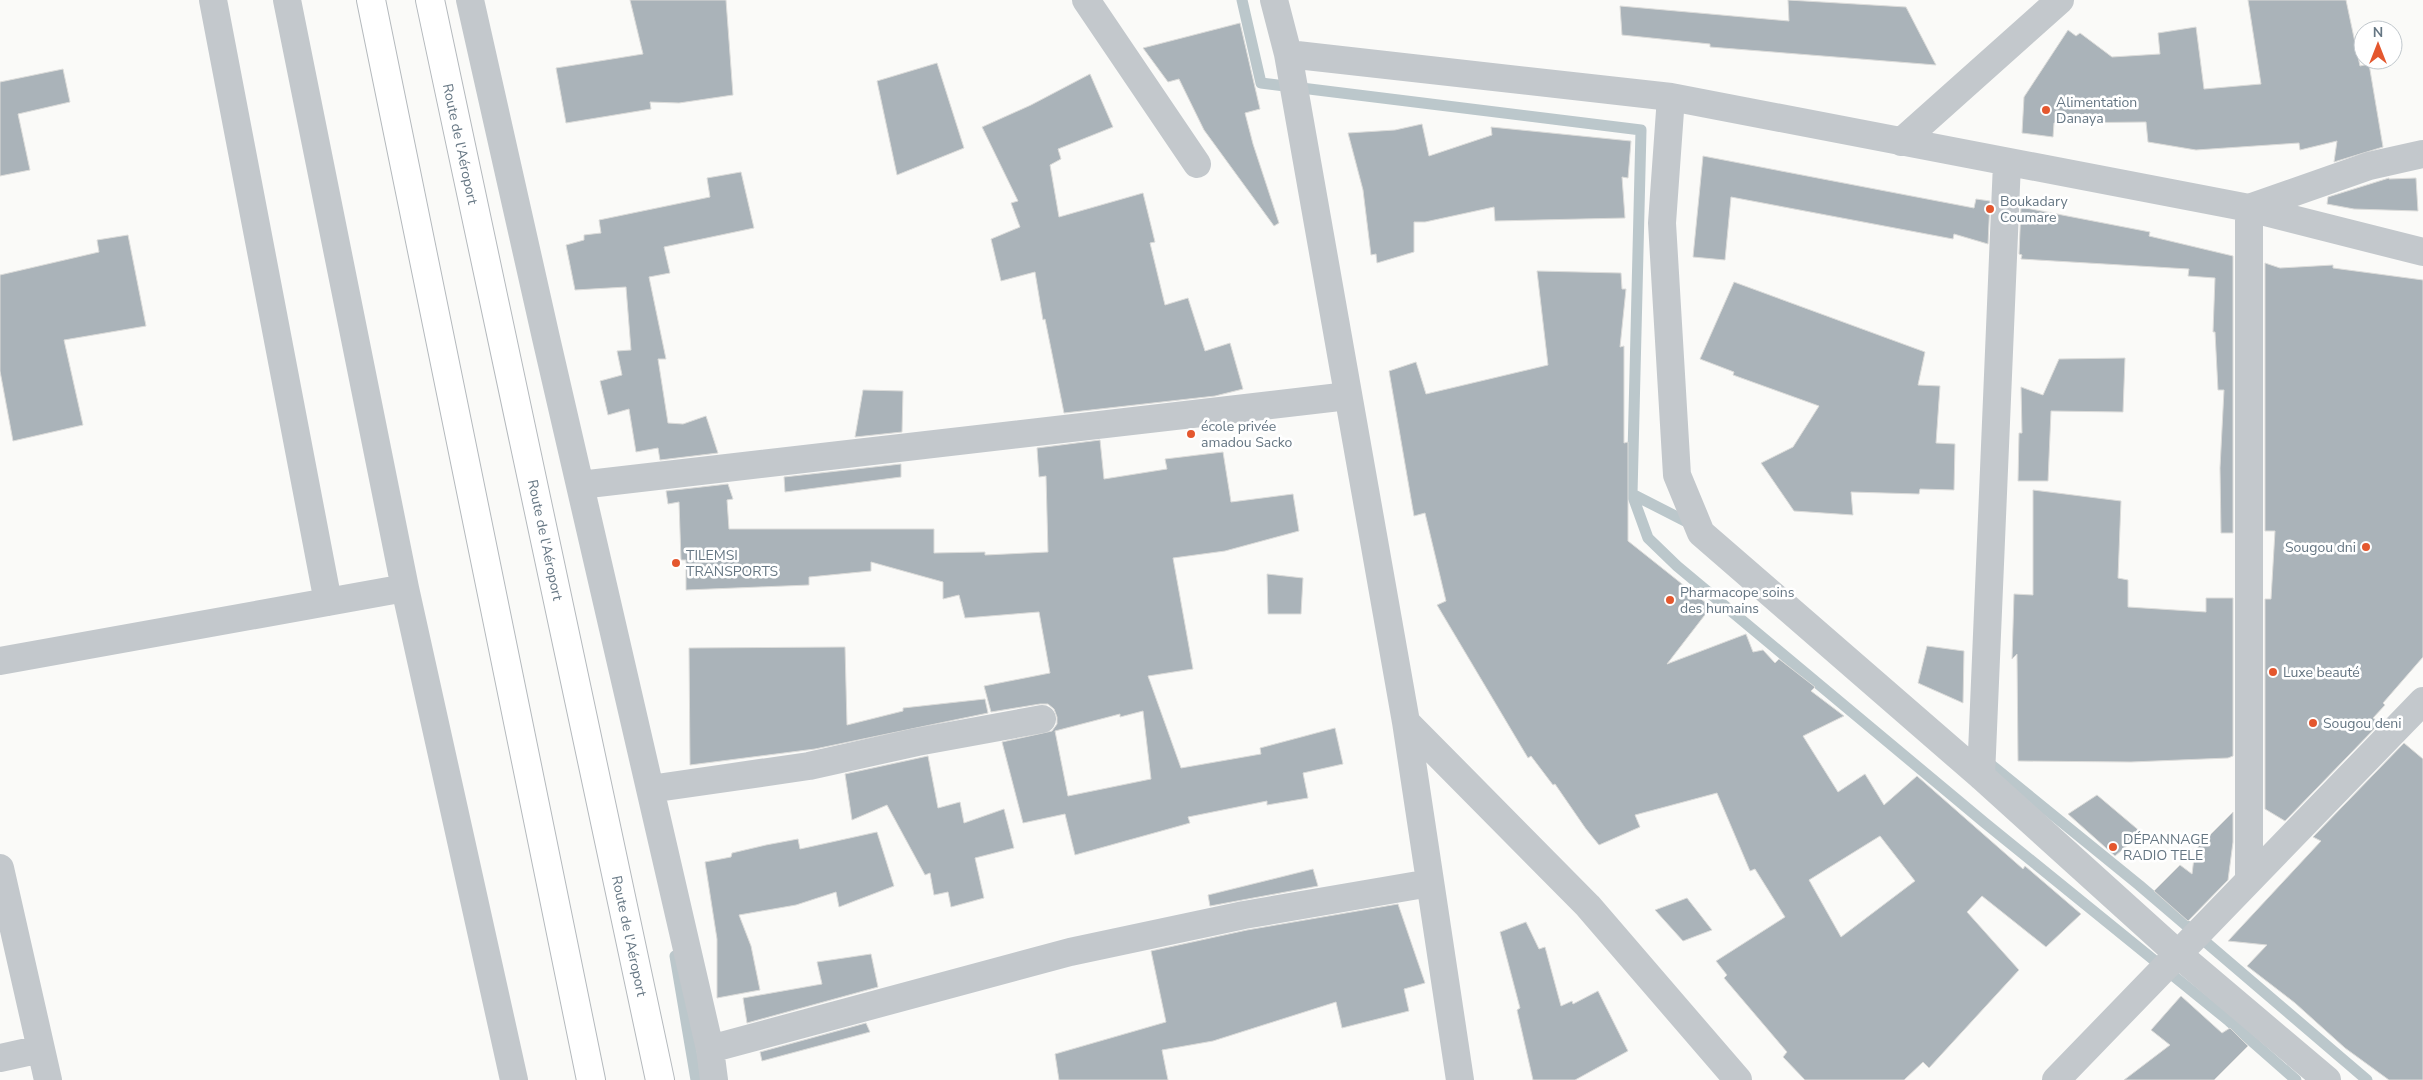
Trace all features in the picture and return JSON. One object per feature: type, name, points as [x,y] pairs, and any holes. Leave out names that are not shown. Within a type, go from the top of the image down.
[{"type":"highway","points":[[371,0],[591,1080]]},
{"type":"highway","name":"Route de l'Aéroport","points":[[430,0],[660,1080]]},
{"type":"street","points":[[213,0],[328,602]]},
{"type":"street","points":[[287,0],[405,588],[514,1080]]},
{"type":"street","points":[[470,0],[710,1049],[714,1080]]},
{"type":"street","points":[[1086,0],[1197,164]]},
{"type":"street","points":[[1274,0],[1288,54],[1406,722],[1460,1080]]},
{"type":"street","points":[[1901,142],[2060,0]]},
{"type":"street","points":[[1288,54],[1671,97],[2249,208],[2423,252]]},
{"type":"street","points":[[1671,97],[1662,223],[1677,475],[1701,533],[1981,776],[2178,954],[2327,1080]]},
{"type":"street","points":[[2249,208],[2369,166],[2423,154]]},
{"type":"street","points":[[1981,776],[2007,163]]},
{"type":"street","points":[[2249,208],[2249,880]]},
{"type":"street","points":[[580,485],[1348,396]]},
{"type":"street","points":[[0,661],[405,588]]},
{"type":"street","points":[[2056,1080],[2423,701]]},
{"type":"street","points":[[650,788],[809,766],[917,742],[1042,719]]},
{"type":"street","points":[[1406,722],[1588,906],[1738,1080]]},
{"type":"street","points":[[0,868],[48,1080]]},
{"type":"street","points":[[710,1049],[1070,952],[1244,915],[1430,883]]},
{"type":"street","points":[[0,1058],[41,1049]]},
{"type":"building","points":[[630,0],[726,0],[733,95],[679,103],[650,102],[651,109],[566,123],[556,68],[643,54]]},
{"type":"building","points":[[1788,0],[1906,7],[1936,65],[1710,47],[1710,44],[1622,35],[1620,6],[1789,21]]},
{"type":"building","points":[[2248,0],[2346,0],[2353,33],[2353,70],[2370,70],[2383,147],[2334,162],[2337,141],[2300,150],[2299,143],[2196,150],[2148,142],[2146,122],[2054,123],[2053,137],[2022,133],[2024,97],[2068,30],[2076,36],[2080,33],[2112,57],[2160,54],[2158,33],[2196,27],[2204,89],[2261,84]]},
{"type":"building","points":[[1240,23],[1260,109],[1245,113],[1253,144],[1279,223],[1274,226],[1204,130],[1179,79],[1168,82],[1143,48]]},
{"type":"building","points":[[937,63],[964,148],[897,175],[877,81]]},
{"type":"building","points":[[63,69],[70,102],[18,114],[30,170],[0,176],[0,82]]},
{"type":"building","points":[[1090,74],[1113,127],[1058,149],[1061,159],[1050,165],[1059,217],[1143,193],[1155,242],[1150,243],[1165,305],[1188,298],[1205,351],[1230,343],[1243,389],[1215,396],[1064,413],[1045,319],[1043,320],[1035,272],[1001,281],[991,239],[1020,227],[1011,203],[1018,201],[982,127],[1031,105]]},
{"type":"building","points":[[1422,124],[1429,156],[1492,135],[1491,127],[1631,141],[1628,178],[1622,177],[1625,218],[1495,221],[1494,207],[1425,222],[1414,222],[1414,252],[1377,263],[1376,254],[1371,255],[1363,190],[1348,133],[1395,130]]},
{"type":"building","points":[[1703,156],[1974,208],[1976,199],[1990,201],[1988,244],[1954,234],[1953,239],[1731,197],[1725,260],[1693,257]]},
{"type":"building","points":[[741,172],[754,228],[664,247],[670,273],[649,277],[666,359],[658,359],[668,423],[683,424],[706,416],[718,453],[660,460],[658,448],[636,452],[629,409],[608,415],[600,381],[622,375],[617,351],[631,350],[626,287],[575,290],[566,245],[584,240],[584,235],[601,233],[599,220],[710,197],[707,178]]},
{"type":"building","points":[[2389,178],[2416,178],[2418,211],[2354,209],[2327,204],[2328,197]]},
{"type":"building","points":[[2021,207],[2150,232],[2149,236],[2233,256],[2233,533],[2221,533],[2220,468],[2224,390],[2218,390],[2215,332],[2213,332],[2215,278],[2188,276],[2189,269],[2021,259],[2022,255],[2019,254]]},
{"type":"building","points":[[128,235],[146,326],[64,340],[83,425],[13,441],[0,371],[0,275],[99,252],[97,240]]},
{"type":"building","points":[[2265,263],[2280,268],[2333,265],[2333,268],[2423,280],[2423,657],[2383,703],[2385,705],[2373,718],[2380,723],[2285,821],[2265,809],[2265,599],[2271,599],[2275,531],[2265,531]]},
{"type":"building","points":[[1537,271],[1621,273],[1622,289],[1626,289],[1620,347],[1624,346],[1624,443],[1628,442],[1628,541],[1711,607],[1667,664],[1746,634],[1753,652],[1763,650],[1775,663],[1779,659],[1815,687],[1811,691],[1844,716],[1803,736],[1838,792],[1865,774],[1884,805],[1917,776],[2023,869],[2025,866],[2081,914],[2046,947],[1982,896],[1967,912],[2019,970],[1929,1068],[1923,1062],[1904,1080],[1805,1080],[1783,1057],[1787,1052],[1724,978],[1727,975],[1716,961],[1785,917],[1755,869],[1750,871],[1717,793],[1635,815],[1640,827],[1599,845],[1555,784],[1553,785],[1531,756],[1528,758],[1437,605],[1446,601],[1425,513],[1414,516],[1389,371],[1416,362],[1426,394],[1548,365]],"holes":[[[1880,836],[1915,881],[1841,937],[1809,880]]]},
{"type":"building","points":[[1734,282],[1925,352],[1918,385],[1940,386],[1936,443],[1955,444],[1954,490],[1920,489],[1919,494],[1851,492],[1853,515],[1794,511],[1761,463],[1793,447],[1819,406],[1733,375],[1734,372],[1700,359]]},
{"type":"building","points":[[2125,358],[2123,412],[2051,411],[2048,481],[2018,481],[2019,433],[2022,433],[2021,387],[2043,395],[2059,359]]},
{"type":"building","points":[[863,390],[903,391],[902,432],[855,437]]},
{"type":"building","points":[[1100,440],[1104,479],[1167,469],[1165,459],[1223,452],[1231,502],[1293,494],[1299,531],[1225,551],[1173,558],[1193,669],[1148,676],[1181,768],[1261,754],[1260,748],[1335,728],[1343,764],[1303,773],[1308,798],[1267,805],[1267,801],[1188,817],[1190,823],[1075,855],[1065,814],[1023,823],[1002,742],[1052,731],[1057,724],[1054,709],[1048,704],[1040,704],[991,712],[984,686],[1050,673],[1039,612],[965,618],[959,595],[943,599],[943,582],[871,562],[871,571],[809,577],[809,585],[686,590],[686,560],[681,560],[679,502],[668,504],[666,491],[728,484],[733,499],[727,500],[729,529],[934,529],[934,553],[985,552],[985,555],[1048,552],[1046,476],[1039,477],[1037,448]],"holes":[[[1143,711],[1151,779],[1068,796],[1055,731],[1120,714],[1120,717]]]},
{"type":"building","points":[[901,464],[901,477],[785,492],[784,477]]},
{"type":"building","points":[[2033,490],[2121,501],[2118,578],[2128,580],[2128,607],[2206,612],[2206,598],[2233,598],[2233,756],[2228,758],[2131,762],[2018,761],[2017,654],[2012,659],[2014,594],[2033,595]]},
{"type":"building","points":[[1267,574],[1303,578],[1301,614],[1268,614]]},
{"type":"building","points":[[1927,646],[1964,651],[1963,703],[1918,683]]},
{"type":"building","points":[[845,647],[847,725],[903,711],[903,708],[985,699],[988,713],[815,749],[690,765],[689,648]]},
{"type":"building","points":[[2404,743],[2423,759],[2423,1080],[2389,1080],[2345,1048],[2295,1003],[2247,966],[2267,945],[2228,941],[2321,841],[2313,837]]},
{"type":"building","points":[[928,756],[938,808],[960,802],[964,823],[1004,809],[1014,848],[975,858],[984,898],[951,907],[948,892],[934,895],[930,873],[925,875],[887,805],[852,820],[845,774]]},
{"type":"building","points":[[2097,795],[2142,833],[2115,856],[2068,814]]},
{"type":"building","points":[[2233,812],[2233,842],[2228,880],[2188,921],[2154,891],[2180,865],[2192,874],[2195,850]]},
{"type":"building","points":[[877,832],[894,886],[839,907],[836,892],[796,905],[739,915],[751,946],[760,990],[717,998],[717,939],[705,862],[731,857],[732,853],[798,839],[800,849]]},
{"type":"building","points":[[1313,869],[1318,886],[1210,906],[1208,895]]},
{"type":"building","points":[[1687,898],[1712,930],[1683,941],[1655,910]]},
{"type":"building","points":[[1398,904],[1425,983],[1404,989],[1409,1011],[1342,1028],[1336,1002],[1213,1041],[1162,1050],[1168,1080],[1059,1080],[1055,1054],[1166,1022],[1151,951],[1247,930]]},
{"type":"building","points":[[1526,922],[1539,949],[1545,947],[1561,1006],[1572,1001],[1573,1004],[1598,991],[1628,1051],[1575,1080],[1533,1080],[1517,1010],[1520,1008],[1500,932]]},
{"type":"building","points":[[871,954],[878,987],[747,1023],[743,998],[822,984],[817,962]]},
{"type":"building","points":[[2181,996],[2222,1033],[2230,1028],[2248,1046],[2214,1080],[2124,1080],[2170,1045],[2151,1030]]},
{"type":"building","points":[[866,1023],[870,1032],[762,1061],[760,1052]]},
{"type":"waterway","points":[[1242,0],[1261,83],[1641,130],[1632,494],[1648,538],[1677,566],[1985,823],[2229,1021],[2296,1080]]},
{"type":"waterway","points":[[1632,494],[1693,525]]},
{"type":"waterway","points":[[1984,759],[2139,885],[2367,1080]]},
{"type":"waterway","points":[[675,956],[696,1080]]},
{"type":"place","name":"Alimentation Danaya","points":[[2046,110]]},
{"type":"place","name":"Boukadary Coumare","points":[[1990,209]]},
{"type":"place","name":"école privée amadou Sacko","points":[[1191,434]]},
{"type":"place","name":"Sougou dni","points":[[2366,547]]},
{"type":"place","name":"TILEMSI TRANSPORTS","points":[[676,563]]},
{"type":"place","name":"Pharmacope soins des humains","points":[[1670,600]]},
{"type":"place","name":"Luxe beauté","points":[[2273,672]]},
{"type":"place","name":"Sougou deni","points":[[2313,723]]},
{"type":"place","name":"DÉPANNAGE RADIO TELE","points":[[2113,847]]}]
